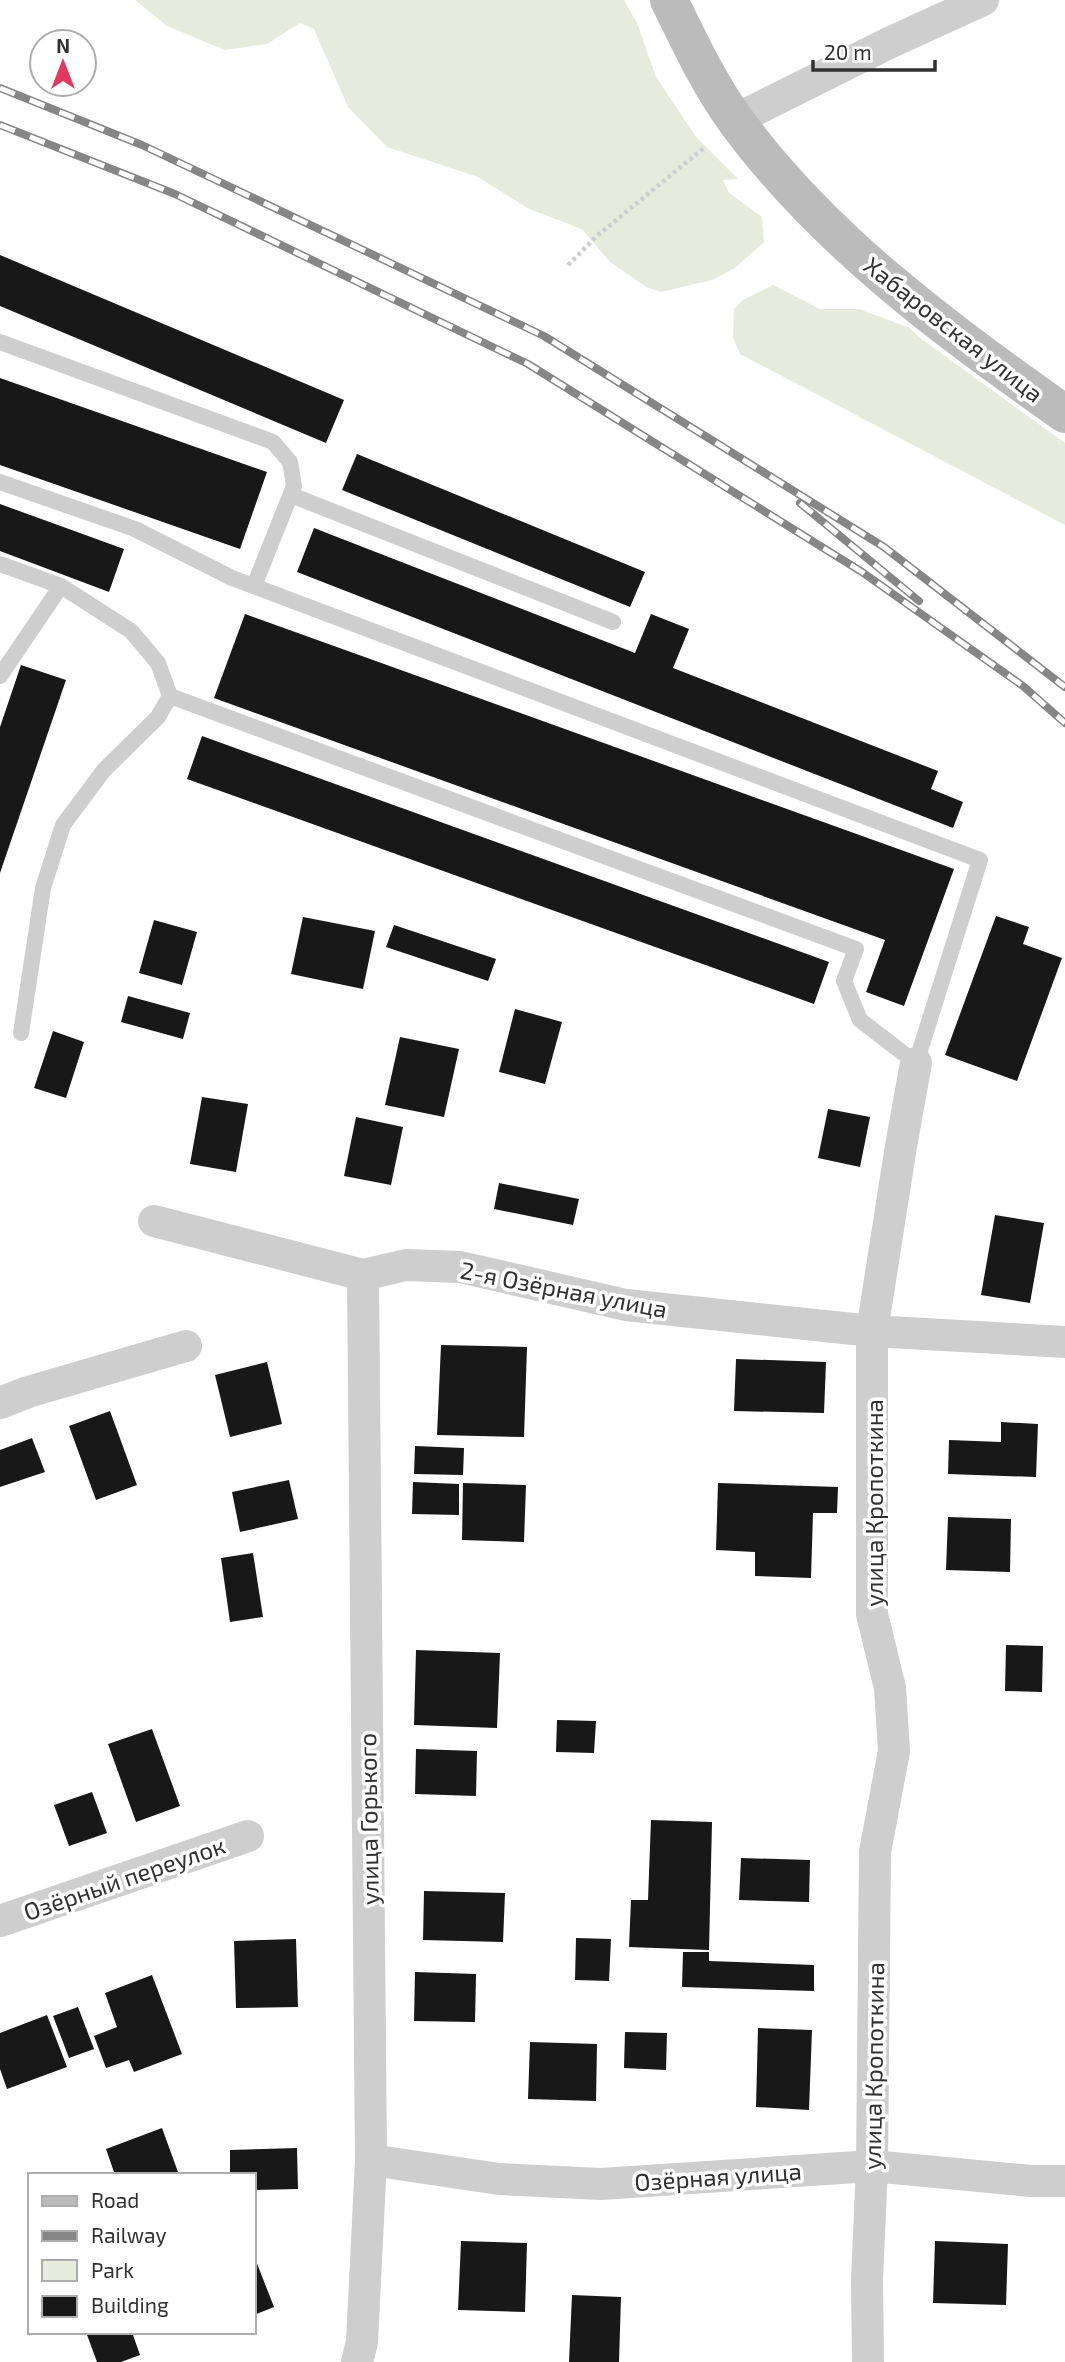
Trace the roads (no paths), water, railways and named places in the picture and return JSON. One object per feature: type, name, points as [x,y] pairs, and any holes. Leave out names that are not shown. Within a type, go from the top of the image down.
[{"type":"main road","name":"Хабаровская улица","points":[[669,0],[696,56],[735,120],[784,181],[843,242],[946,328],[1065,413]]},
{"type":"street","points":[[735,120],[889,43],[983,0]]},
{"type":"street","name":"улица Кропоткина","points":[[868,2362],[867,2280],[872,2166],[875,1852],[894,1751],[890,1688],[872,1614],[872,1331],[916,1063]]},
{"type":"street","name":"2-я Озёрная улица","points":[[154,1221],[363,1275],[405,1265],[460,1267],[625,1305],[872,1331],[1065,1342]]},
{"type":"street","name":"улица Горького","points":[[357,2362],[362,2342],[371,2160],[363,1275]]},
{"type":"street","points":[[0,1403],[28,1392],[186,1346]]},
{"type":"street","name":"Озёрный переулок","points":[[0,1921],[248,1836]]},
{"type":"street","name":"Озёрная улица","points":[[371,2160],[499,2179],[601,2184],[872,2166],[1031,2181],[1065,2181]]},
{"type":"lane","points":[[0,342],[273,442],[290,463],[294,486],[254,586]]},
{"type":"lane","points":[[0,482],[135,529],[232,578],[980,860],[916,1063],[860,1020],[844,981],[856,948],[170,696]]},
{"type":"lane","points":[[291,495],[613,622]]},
{"type":"lane","points":[[0,564],[61,586],[131,631],[158,663],[170,696],[158,717],[104,770],[63,825],[43,888],[21,1033]]},
{"type":"lane","points":[[0,676],[61,586]]},
{"type":"railway","points":[[0,88],[142,145],[544,336],[884,547],[1065,687]]},
{"type":"railway","points":[[0,125],[175,194],[528,364],[862,572],[1023,686],[1065,723]]},
{"type":"railway","points":[[800,503],[919,601]]}]
